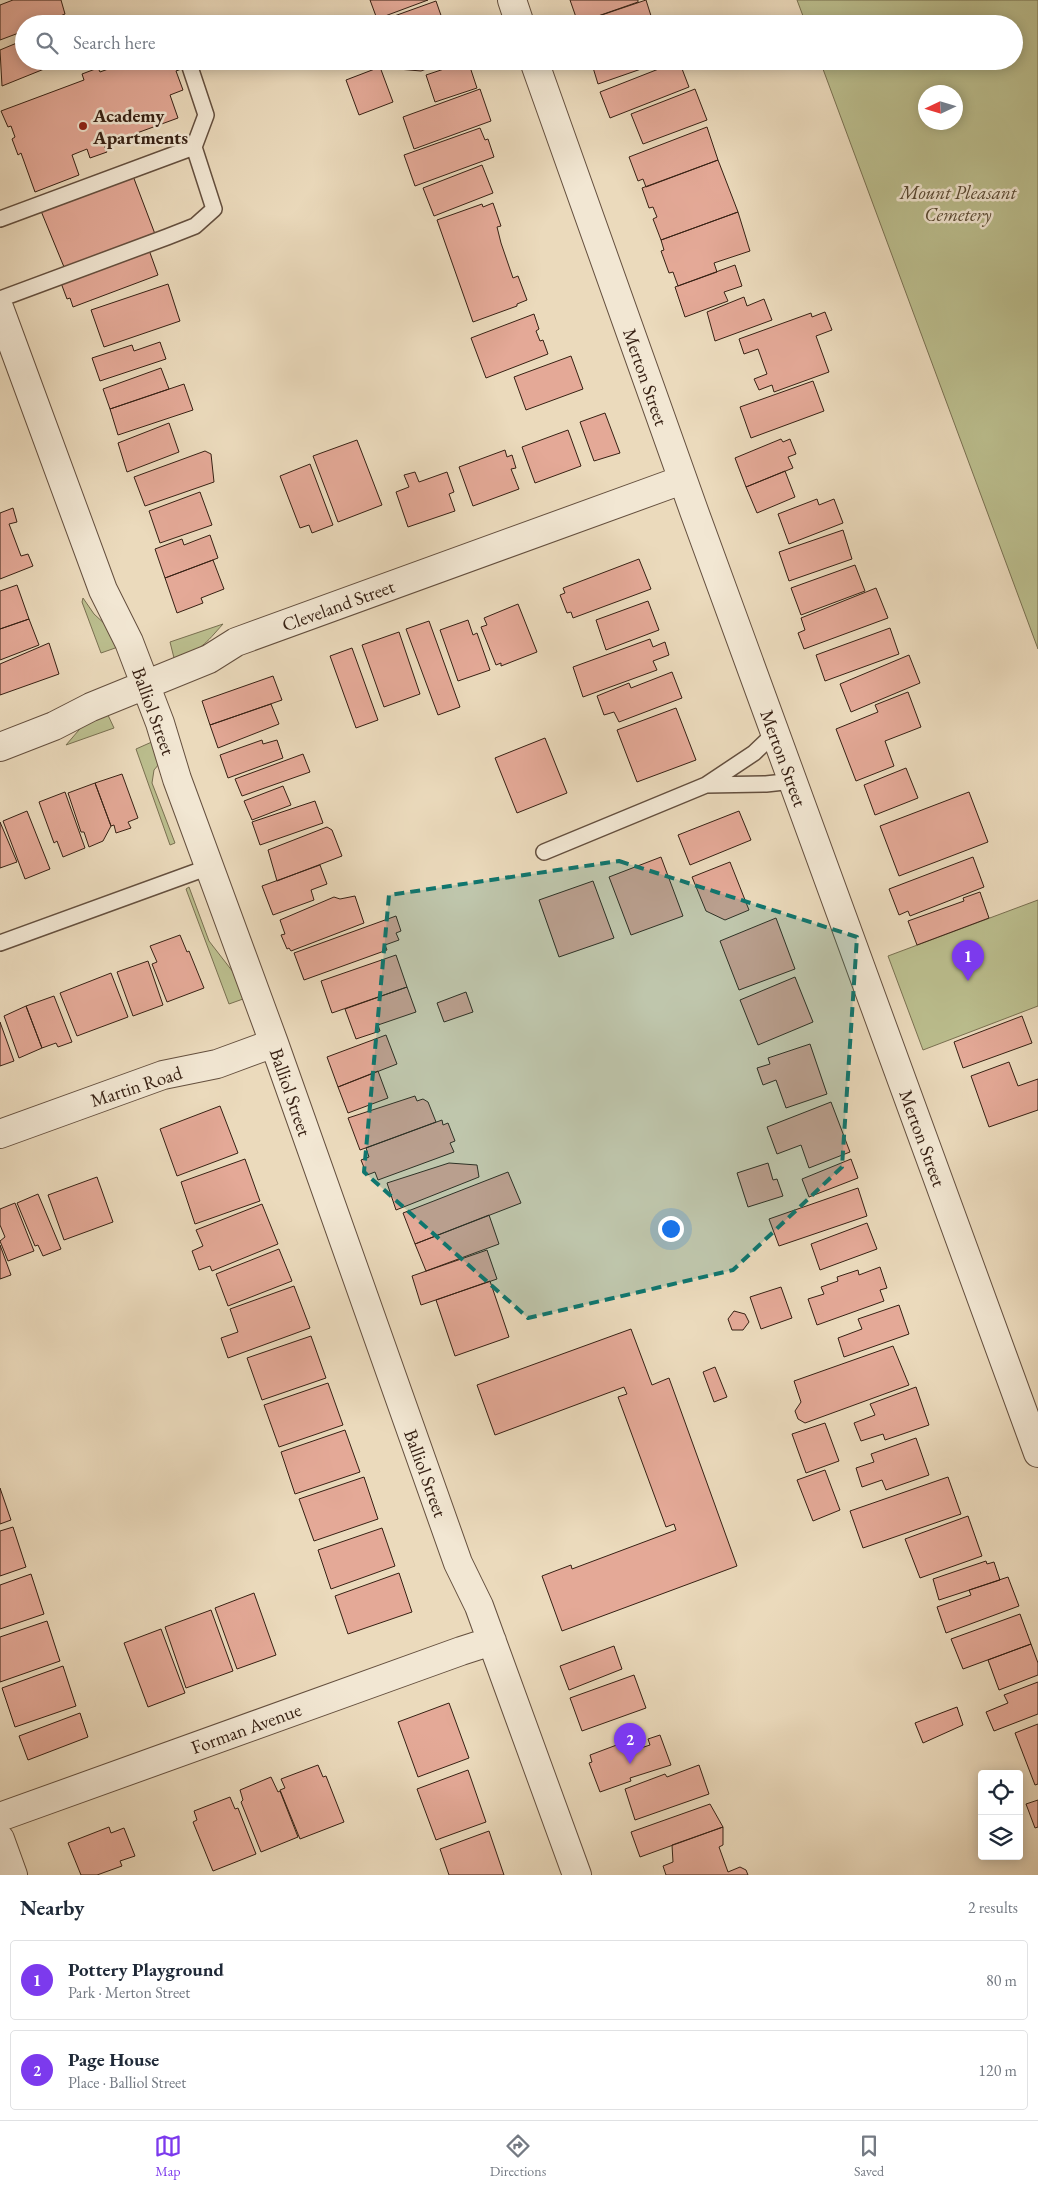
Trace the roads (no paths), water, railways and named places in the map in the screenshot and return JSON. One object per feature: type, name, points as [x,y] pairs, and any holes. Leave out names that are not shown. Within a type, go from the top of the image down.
[{"type":"street","points":[[512,0],[517,15]]},
{"type":"street","name":"Merton Street","points":[[537,70],[682,480],[1038,1453]]},
{"type":"street","name":"Balliol Street","points":[[0,310],[103,590],[129,642],[145,684],[458,1563],[479,1606],[578,1875]]},
{"type":"street","name":"Cleveland Street","points":[[0,747],[54,726],[91,707],[145,684],[209,659],[236,642],[682,480]]},
{"type":"street","name":"Martin Road","points":[[0,1134],[163,1075],[217,1064],[274,1043]]},
{"type":"street","name":"Forman Avenue","points":[[0,1817],[492,1641]]},
{"type":"street","points":[[0,1839],[13,1875]]},
{"type":"lane","points":[[0,298],[195,226],[214,209],[194,146],[206,115],[191,70]]},
{"type":"lane","points":[[0,219],[194,146]]},
{"type":"lane","points":[[544,852],[706,785],[754,753],[775,733]]},
{"type":"lane","points":[[706,785],[766,784],[793,781]]},
{"type":"lane","points":[[0,943],[209,867]]},
{"type":"place","name":"Academy Apartments","points":[[83,126]]},
{"type":"place","name":"Pottery Playground","points":[[968,981]]},
{"type":"place","name":"Page House","points":[[630,1764]]},
{"type":"park label","name":"Mount Pleasant Cemetery","points":[[958,203]]}]
